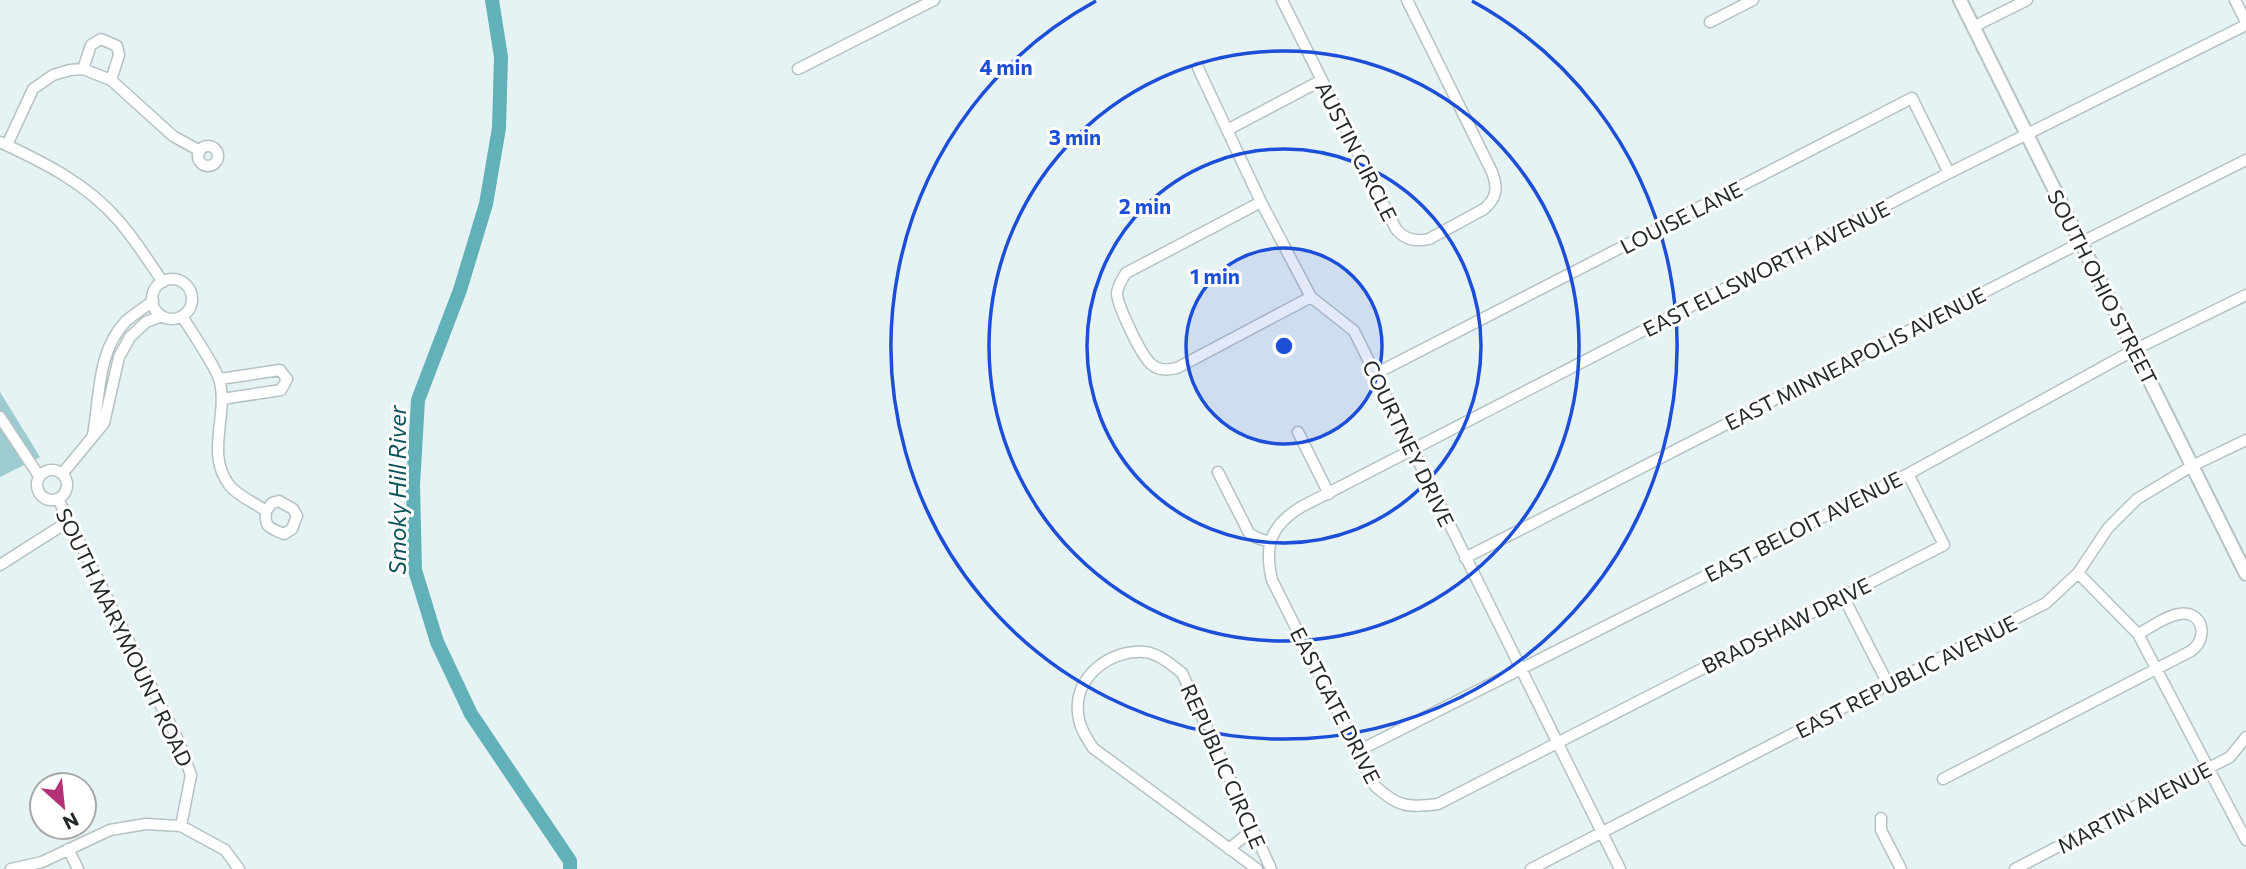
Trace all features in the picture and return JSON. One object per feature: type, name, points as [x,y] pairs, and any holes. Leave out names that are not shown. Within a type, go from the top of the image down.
[{"type":"main road","name":"SOUTH OHIO STREET","points":[[1959,0],[2246,574]]},
{"type":"street","points":[[798,69],[934,0]]},
{"type":"street","name":"AUSTIN CIRCLE","points":[[1282,0],[1396,229],[1401,235],[1419,241],[1429,239],[1484,209],[1492,203],[1496,188],[1492,172],[1407,0]]},
{"type":"street","points":[[1710,22],[1753,0]]},
{"type":"street","points":[[1973,27],[2027,0]]},
{"type":"street","points":[[2235,0],[2246,23]]},
{"type":"street","name":"EAST ELLSWORTH AVENUE","points":[[1270,542],[1287,516],[2246,23]]},
{"type":"street","points":[[83,69],[91,45],[101,39],[117,46],[119,55],[111,80]]},
{"type":"street","name":"COURTNEY DRIVE","points":[[1198,68],[1261,202],[1311,298],[1354,331],[1620,869]]},
{"type":"street","points":[[163,282],[118,219],[87,191],[45,163],[3,143],[33,89],[53,75],[83,69],[111,80],[173,136],[200,151]]},
{"type":"street","points":[[1227,130],[1322,80]]},
{"type":"street","name":"LOUISE LANE","points":[[1375,374],[1912,98],[1950,173]]},
{"type":"street","name":"EAST MINNEAPOLIS AVENUE","points":[[1465,558],[2246,160]]},
{"type":"street","points":[[1261,202],[1126,273],[1117,295],[1144,356],[1151,364],[1165,370],[1177,368],[1311,298]]},
{"type":"street","points":[[163,282],[183,282],[191,293],[191,306],[182,316],[172,319],[157,312],[153,301],[155,290],[163,282]]},
{"type":"street","name":"EAST BELOIT AVENUE","points":[[1358,751],[1908,474],[2134,350],[2246,295]]},
{"type":"street","points":[[92,439],[103,361],[111,341],[127,321],[153,301]]},
{"type":"street","points":[[39,476],[50,470],[62,474],[92,439],[104,423],[119,357],[130,337],[146,323],[162,316]]},
{"type":"street","points":[[182,316],[220,379],[222,400],[217,452],[220,471],[231,488],[266,511]]},
{"type":"street","points":[[220,379],[280,370],[286,379],[281,390],[222,400]]},
{"type":"street","name":"SOUTH MARYMOUNT ROAD","points":[[0,417],[39,476],[36,487],[42,497],[53,501],[66,490],[67,484],[62,474]]},
{"type":"street","points":[[1298,432],[1329,494]]},
{"type":"street","name":"EAST REPUBLIC AVENUE","points":[[1531,869],[2046,603],[2078,573],[2108,528],[2123,510],[2140,496],[2192,466],[2246,440]]},
{"type":"street","points":[[1218,472],[1250,533],[1270,542]]},
{"type":"street","name":"BRADSHAW DRIVE","points":[[1558,743],[1944,545],[1908,474]]},
{"type":"street","name":"SOUTH MARYMOUNT ROAD","points":[[58,499],[179,741],[191,775],[181,826]]},
{"type":"street","points":[[0,565],[69,521]]},
{"type":"street","name":"EASTGATE DRIVE","points":[[1270,542],[1268,561],[1272,580],[1375,786],[1389,798],[1413,808],[1438,804],[1558,743]]},
{"type":"street","points":[[2078,573],[2138,634],[2246,840]]},
{"type":"street","points":[[1843,596],[1888,684]]},
{"type":"street","points":[[1943,779],[2158,669],[2198,646],[2202,638],[2200,623],[2183,613],[2175,614],[2138,634]]},
{"type":"street","name":"REPUBLIC CIRCLE","points":[[1257,869],[1093,748],[1082,731],[1077,712],[1080,690],[1090,674],[1106,660],[1126,653],[1147,652],[1167,660],[1182,673],[1270,869]]},
{"type":"street","name":"MARTIN AVENUE","points":[[2015,869],[2230,757],[2246,737]]},
{"type":"street","points":[[1881,818],[1881,830],[1901,869]]},
{"type":"street","points":[[11,869],[42,862],[110,830],[146,824],[181,826],[225,850],[239,869]]},
{"type":"street","points":[[1229,849],[1253,829]]},
{"type":"street","points":[[68,849],[78,869]]},
{"type":"shaded area","points":[[0,392],[40,457],[0,477]]},
{"type":"waterway","name":"Smoky Hill River","points":[[492,0],[501,57],[499,128],[486,204],[460,290],[418,400],[413,485],[415,570],[437,642],[471,714],[570,861],[570,869]]}]
